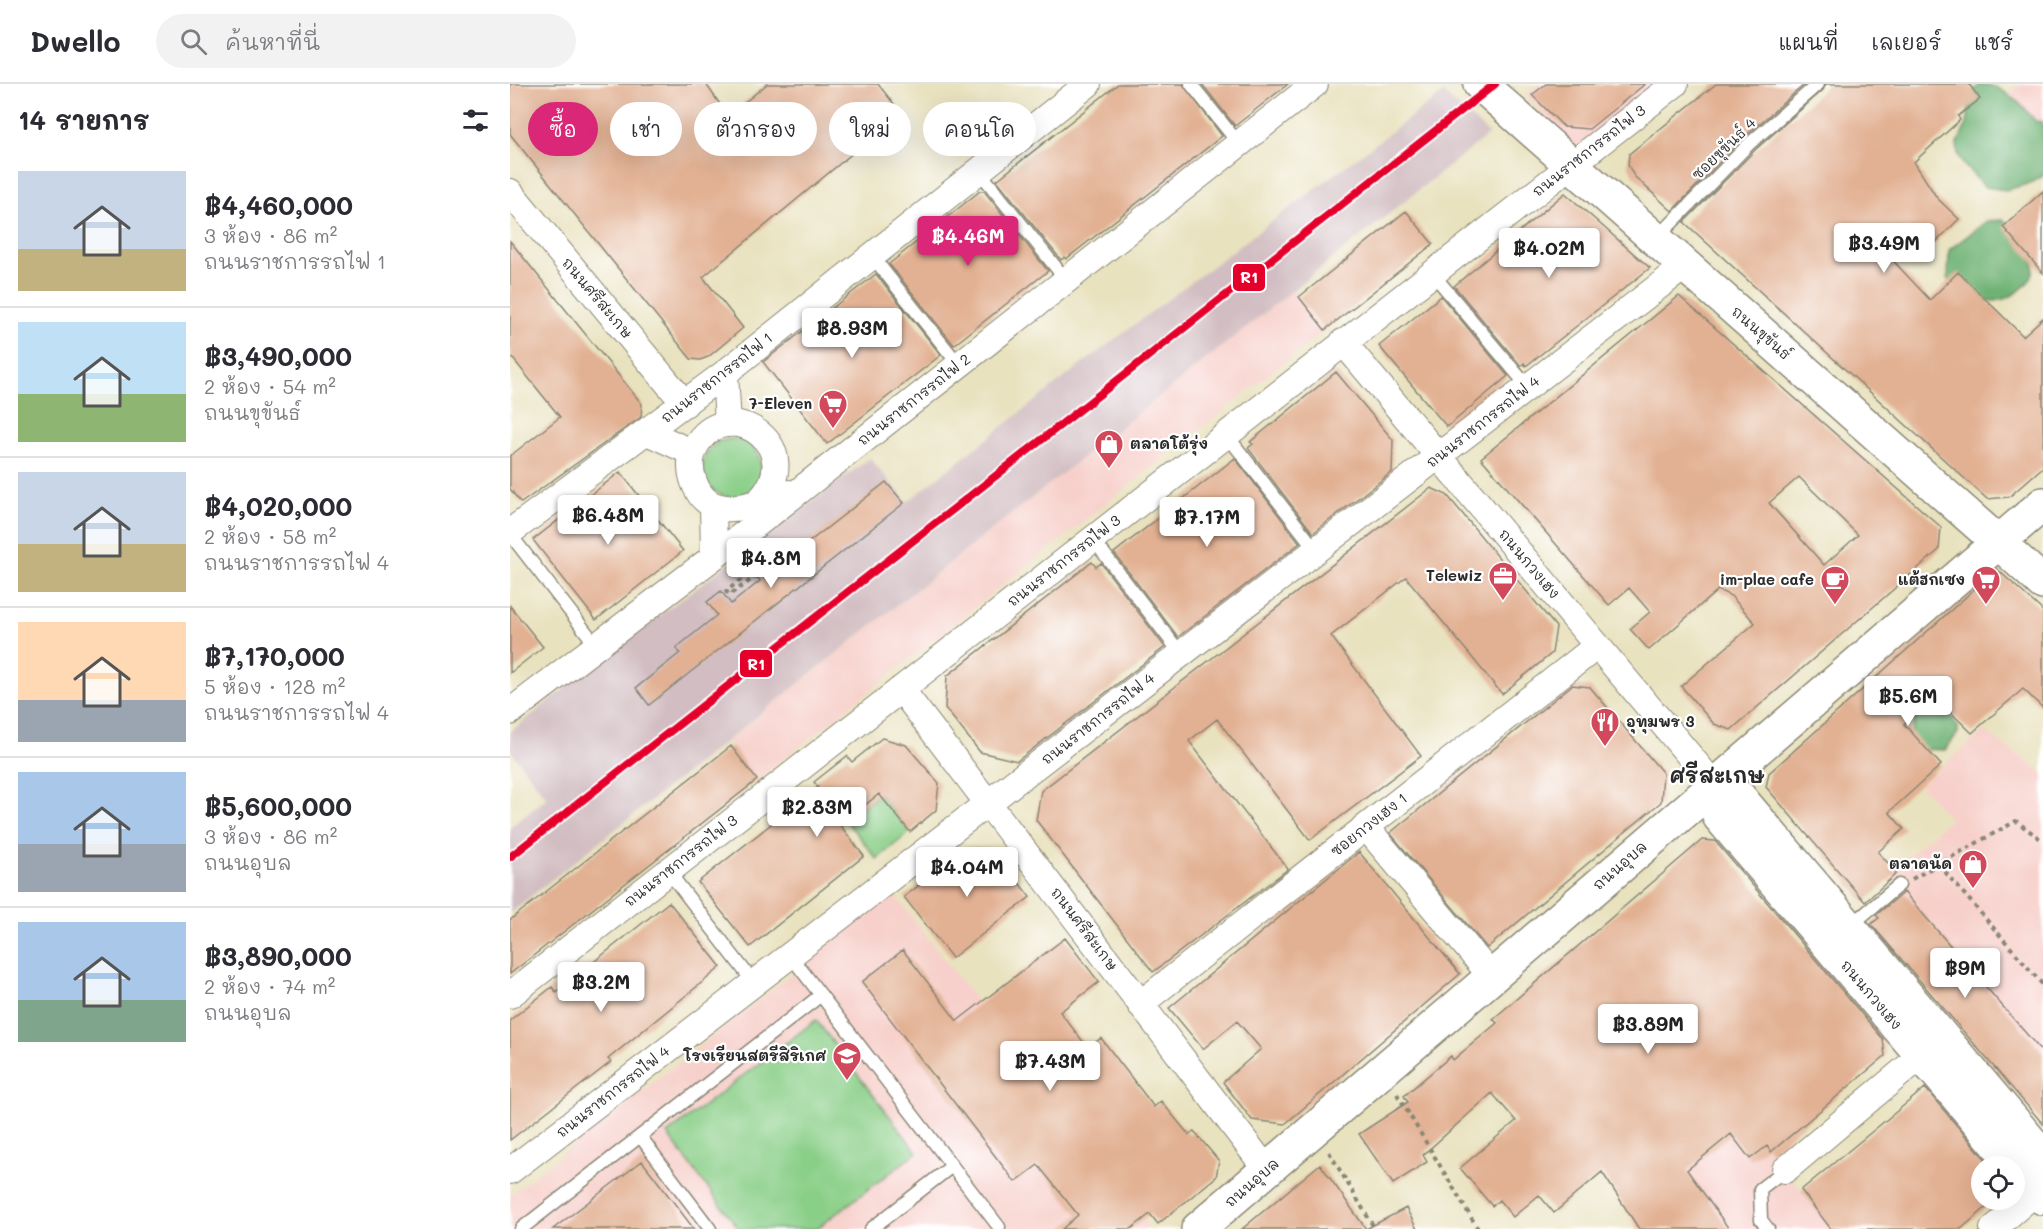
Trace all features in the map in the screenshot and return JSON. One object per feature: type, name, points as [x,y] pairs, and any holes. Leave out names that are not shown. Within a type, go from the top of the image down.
[{"type":"main road","name":"ถนนขุขันธ์","points":[[1480,84],[2043,583]]},
{"type":"main road","name":"ถนนอุบล","points":[[1198,1229],[2043,504]]},
{"type":"main road","name":"ถนนกวงเฮง","points":[[1715,786],[1739,797],[2043,1156]]},
{"type":"main road","name":"ถนนกวงเฮง","points":[[1715,786],[1719,816],[2040,1195]]},
{"type":"street","name":"ถนนราชการรถไฟ 1","points":[[510,533],[725,373],[1088,84]]},
{"type":"street","name":"ถนนราชการรถไฟ 2","points":[[765,507],[800,490],[1315,84]]},
{"type":"street","name":"ถนนราชการรถไฟ 3","points":[[510,995],[1675,84]]},
{"type":"street","name":"ถนนศรีสะเกษ","points":[[510,192],[685,404]]},
{"type":"street","name":"ถนนราชการรถไฟ 4","points":[[510,1171],[1685,266]]},
{"type":"street","name":"ถนนกวงเฮง","points":[[1343,342],[1715,786]]},
{"type":"street","points":[[725,373],[728,424]]},
{"type":"street","points":[[510,712],[714,556],[765,507],[774,480],[775,455],[761,434],[740,424],[728,424],[706,434],[693,453],[690,464],[696,488],[713,505],[737,509],[765,507]]},
{"type":"street","points":[[647,432],[693,453]]},
{"type":"street","points":[[713,505],[714,556]]},
{"type":"street","name":"ซอยกวงเฮง 1","points":[[1140,1004],[1597,646]]},
{"type":"street","name":"ถนนศรีสะเกษ","points":[[901,689],[1267,1170]]},
{"type":"street","points":[[1366,827],[1492,977]]},
{"type":"street","points":[[1785,1170],[1922,1055]]},
{"type":"street","points":[[1993,1229],[2040,1195]]},
{"type":"lane","points":[[1191,84],[1239,144]]},
{"type":"lane","name":"ซอยขุขันธ์ 4","points":[[1656,240],[1749,144],[1818,84]]},
{"type":"lane","points":[[979,171],[1066,280]]},
{"type":"lane","points":[[872,256],[959,365]]},
{"type":"lane","points":[[1432,273],[1528,387]]},
{"type":"lane","points":[[1226,434],[1316,550]]},
{"type":"lane","points":[[510,533],[596,645]]},
{"type":"lane","points":[[1092,538],[1181,654]]},
{"type":"lane","points":[[668,871],[754,983]]},
{"type":"lane","points":[[1849,927],[1899,885]]},
{"type":"lane","points":[[790,955],[999,1227]]},
{"type":"lane","points":[[521,1229],[821,995]]},
{"type":"lane","points":[[640,1136],[710,1229]]},
{"type":"lane","points":[[871,1229],[952,1166]]},
{"type":"lane","points":[[1768,1229],[1761,1220],[1760,1189],[1785,1170]]},
{"type":"path","points":[[741,573],[744,578],[726,591],[729,595],[774,567],[769,560]]},
{"type":"path","points":[[1899,885],[2016,821],[2043,841]]},
{"type":"path","points":[[1939,865],[2043,985]]},
{"type":"path","points":[[1383,1070],[1479,1229]]},
{"type":"path","points":[[1315,1128],[1375,1229]]},
{"type":"shaded area","points":[[1539,84],[1659,84],[1575,150],[1526,95]]},
{"type":"shaded area","points":[[2022,84],[2043,84],[2043,157],[1995,103]]},
{"type":"shaded area","points":[[1443,93],[1489,134],[510,913],[510,827],[547,798],[510,750],[510,732],[628,639],[870,458],[907,502],[1078,367]]},
{"type":"shaded area","name":"ตลาดโต้รุ่ง","points":[[1293,290],[1325,330],[757,780],[727,741]]},
{"type":"shaded area","name":"ตลาดนัด","points":[[1984,731],[2043,773],[2043,1053],[1892,878],[1897,873],[1893,869],[1950,819],[1920,785]]},
{"type":"shaded area","name":"โรงเรียนสตรีสิริเกศ","points":[[894,894],[1149,1225],[1144,1229],[510,1229],[510,1195]]},
{"type":"shaded area","points":[[1701,1060],[1831,1229],[1638,1229],[1599,1168]]},
{"type":"green space","points":[[1981,84],[2004,92],[2025,109],[2035,121],[2043,122],[2043,176],[2028,184],[2006,190],[1985,187],[1963,164],[1958,154],[1957,144],[1967,124],[1971,93]]},
{"type":"green space","points":[[2003,220],[2030,252],[2034,265],[2030,280],[2018,292],[1995,301],[1958,295],[1948,277],[1949,250],[1987,221]]},
{"type":"green space","points":[[726,439],[738,439],[753,447],[761,462],[761,474],[753,489],[738,497],[726,497],[711,489],[703,474],[703,462],[711,447]]},
{"type":"green space","points":[[1933,688],[1958,727],[1958,733],[1945,750],[1918,749],[1910,737],[1921,696]]},
{"type":"green space","points":[[879,794],[910,832],[877,859],[846,821]]},
{"type":"green space","points":[[816,1020],[917,1152],[816,1229],[739,1229],[667,1134]]},
{"type":"building","points":[[510,84],[706,84],[718,102],[694,102],[694,156],[817,156],[817,102],[745,102],[767,84],[878,84],[892,102],[829,102],[829,156],[849,156],[703,277],[743,328],[708,357],[700,360],[691,359],[510,134]]},
{"type":"building","points":[[1118,84],[1183,84],[1222,136],[1066,259],[1065,257],[1061,260],[997,180],[1027,156],[1036,156],[1036,149]]},
{"type":"building","points":[[1202,84],[1288,84],[1235,126]]},
{"type":"building","points":[[1546,84],[1645,84],[1589,129],[1564,127],[1532,95]]},
{"type":"building","points":[[1716,84],[1805,84],[1743,138],[1672,211],[1634,176],[1628,165],[1629,154]]},
{"type":"building","points":[[1826,84],[1969,84],[1980,99],[1958,116],[1960,120],[1914,162],[1937,198],[1959,219],[1929,249],[1907,228],[1884,251],[1930,300],[1958,272],[2023,336],[2043,318],[2043,467],[2009,497],[1987,499],[1684,222],[1755,150],[1823,90]]},
{"type":"building","points":[[980,191],[984,191],[1048,271],[954,345],[889,264]]},
{"type":"building","points":[[2043,191],[2043,273],[2003,227]]},
{"type":"building","points":[[1565,193],[1650,268],[1526,366],[1524,363],[1521,366],[1454,286]]},
{"type":"building","points":[[1406,211],[1433,244],[1325,330],[1299,297]]},
{"type":"building","points":[[510,241],[642,404],[641,417],[521,503],[510,489],[510,456],[560,417],[510,355]]},
{"type":"building","points":[[876,274],[941,355],[827,444],[763,362]]},
{"type":"building","points":[[1441,296],[1508,376],[1447,427],[1379,346]]},
{"type":"building","points":[[1679,296],[1941,527],[1939,550],[1731,730],[1714,724],[1681,686],[1755,623],[1731,596],[1718,590],[1649,650],[1630,629],[1650,612],[1629,588],[1609,605],[1481,458]],"holes":[[[1799,477],[1858,535],[1824,565],[1769,503]]]},
{"type":"building","points":[[1336,372],[1393,440],[1392,472],[1313,533],[1248,448],[1253,444],[1250,442]]},
{"type":"building","points":[[1235,458],[1300,543],[1178,637],[1114,553]]},
{"type":"building","points":[[620,472],[683,551],[596,620],[533,540]]},
{"type":"building","points":[[886,482],[904,503],[649,705],[636,688],[680,653],[676,648],[717,615],[707,602],[721,591],[731,604],[760,581],[754,572],[784,548],[791,556]]},
{"type":"building","points":[[1431,488],[1447,495],[1556,627],[1552,653],[1502,694],[1406,577],[1331,636],[1421,756],[1310,840],[1217,719],[1189,741],[1288,869],[1153,972],[1036,820],[1041,791]]},
{"type":"building","points":[[1092,562],[1096,567],[1101,563],[1165,647],[1017,761],[980,752],[945,708],[947,676]]},
{"type":"building","points":[[1997,569],[2043,611],[2043,708],[2023,689],[1972,733],[1934,696],[1904,724],[1941,765],[1889,812],[1904,829],[1878,852],[1897,873],[1865,902],[1766,787],[1769,773]]},
{"type":"building","points":[[510,606],[543,647],[510,673]]},
{"type":"building","points":[[1572,685],[1590,687],[1663,773],[1661,802],[1487,948],[1390,833]]},
{"type":"building","points":[[882,738],[906,745],[939,783],[936,810],[910,832],[879,794],[840,825],[864,856],[750,947],[698,882],[818,787],[814,782],[847,756],[852,762]]},
{"type":"building","points":[[731,746],[757,780],[510,974],[510,920]]},
{"type":"building","points":[[1702,840],[1715,841],[1883,1039],[1885,1056],[1771,1152],[1767,1146],[1750,1159],[1731,1134],[1687,1170],[1729,1229],[1639,1229],[1602,1172],[1554,1213],[1539,1195],[1513,1217],[1499,1200],[1492,1206],[1460,1168],[1516,1121],[1492,1093],[1423,1155],[1427,1162],[1393,1184],[1359,1134],[1408,1102],[1404,1096],[1451,1056],[1453,1060],[1497,1023],[1493,1019]]},
{"type":"building","points":[[967,848],[993,849],[1030,897],[952,958],[904,897]]},
{"type":"building","points":[[1359,852],[1460,974],[1285,1124],[1252,1120],[1223,1082],[1261,1049],[1237,1021],[1203,1049],[1169,1008]]},
{"type":"building","points":[[1904,892],[2043,1053],[2043,1124],[1871,924],[1879,918],[1876,915]]},
{"type":"building","points":[[669,902],[721,967],[608,1059],[611,1062],[510,1140],[510,1020],[552,987],[556,992]]},
{"type":"building","points":[[1065,938],[1099,982],[1060,1012],[1088,1048],[1101,1038],[1154,1107],[1161,1101],[1189,1135],[1194,1131],[1219,1161],[1216,1177],[1158,1224],[1150,1214],[1131,1229],[1062,1229],[1078,1215],[1038,1165],[1015,1182],[862,982],[903,950],[957,1021]]},
{"type":"building","points":[[1925,1088],[1983,1156],[1971,1156],[1971,1210],[1983,1210],[1961,1229],[1831,1229],[1801,1190]]},
{"type":"building","points":[[642,1161],[694,1229],[553,1229]]},
{"type":"building","points":[[1320,1164],[1366,1229],[1242,1229]]},
{"type":"building","points":[[1406,1208],[1417,1229],[1366,1229]]},
{"type":"transit line","name":"R1","points":[[510,857],[1495,84]]},
{"type":"place","name":"7-Eleven","points":[[833,430]]},
{"type":"place","name":"ตลาดโต้รุ่ง","points":[[1109,470]]},
{"type":"place","name":"Telewiz","points":[[1503,602]]},
{"type":"place","name":"im-plae cafe","points":[[1835,606]]},
{"type":"place","name":"แต้ฮกเซง","points":[[1986,606]]},
{"type":"place","name":"อุทุมพร 3","points":[[1605,748]]},
{"type":"place","name":"ตลาดนัด","points":[[1973,890]]},
{"type":"place","name":"โรงเรียนสตรีสิริเกศ","points":[[847,1082]]},
{"type":"district","name":"ศรีสะเกษ","points":[[1717,776]]}]
